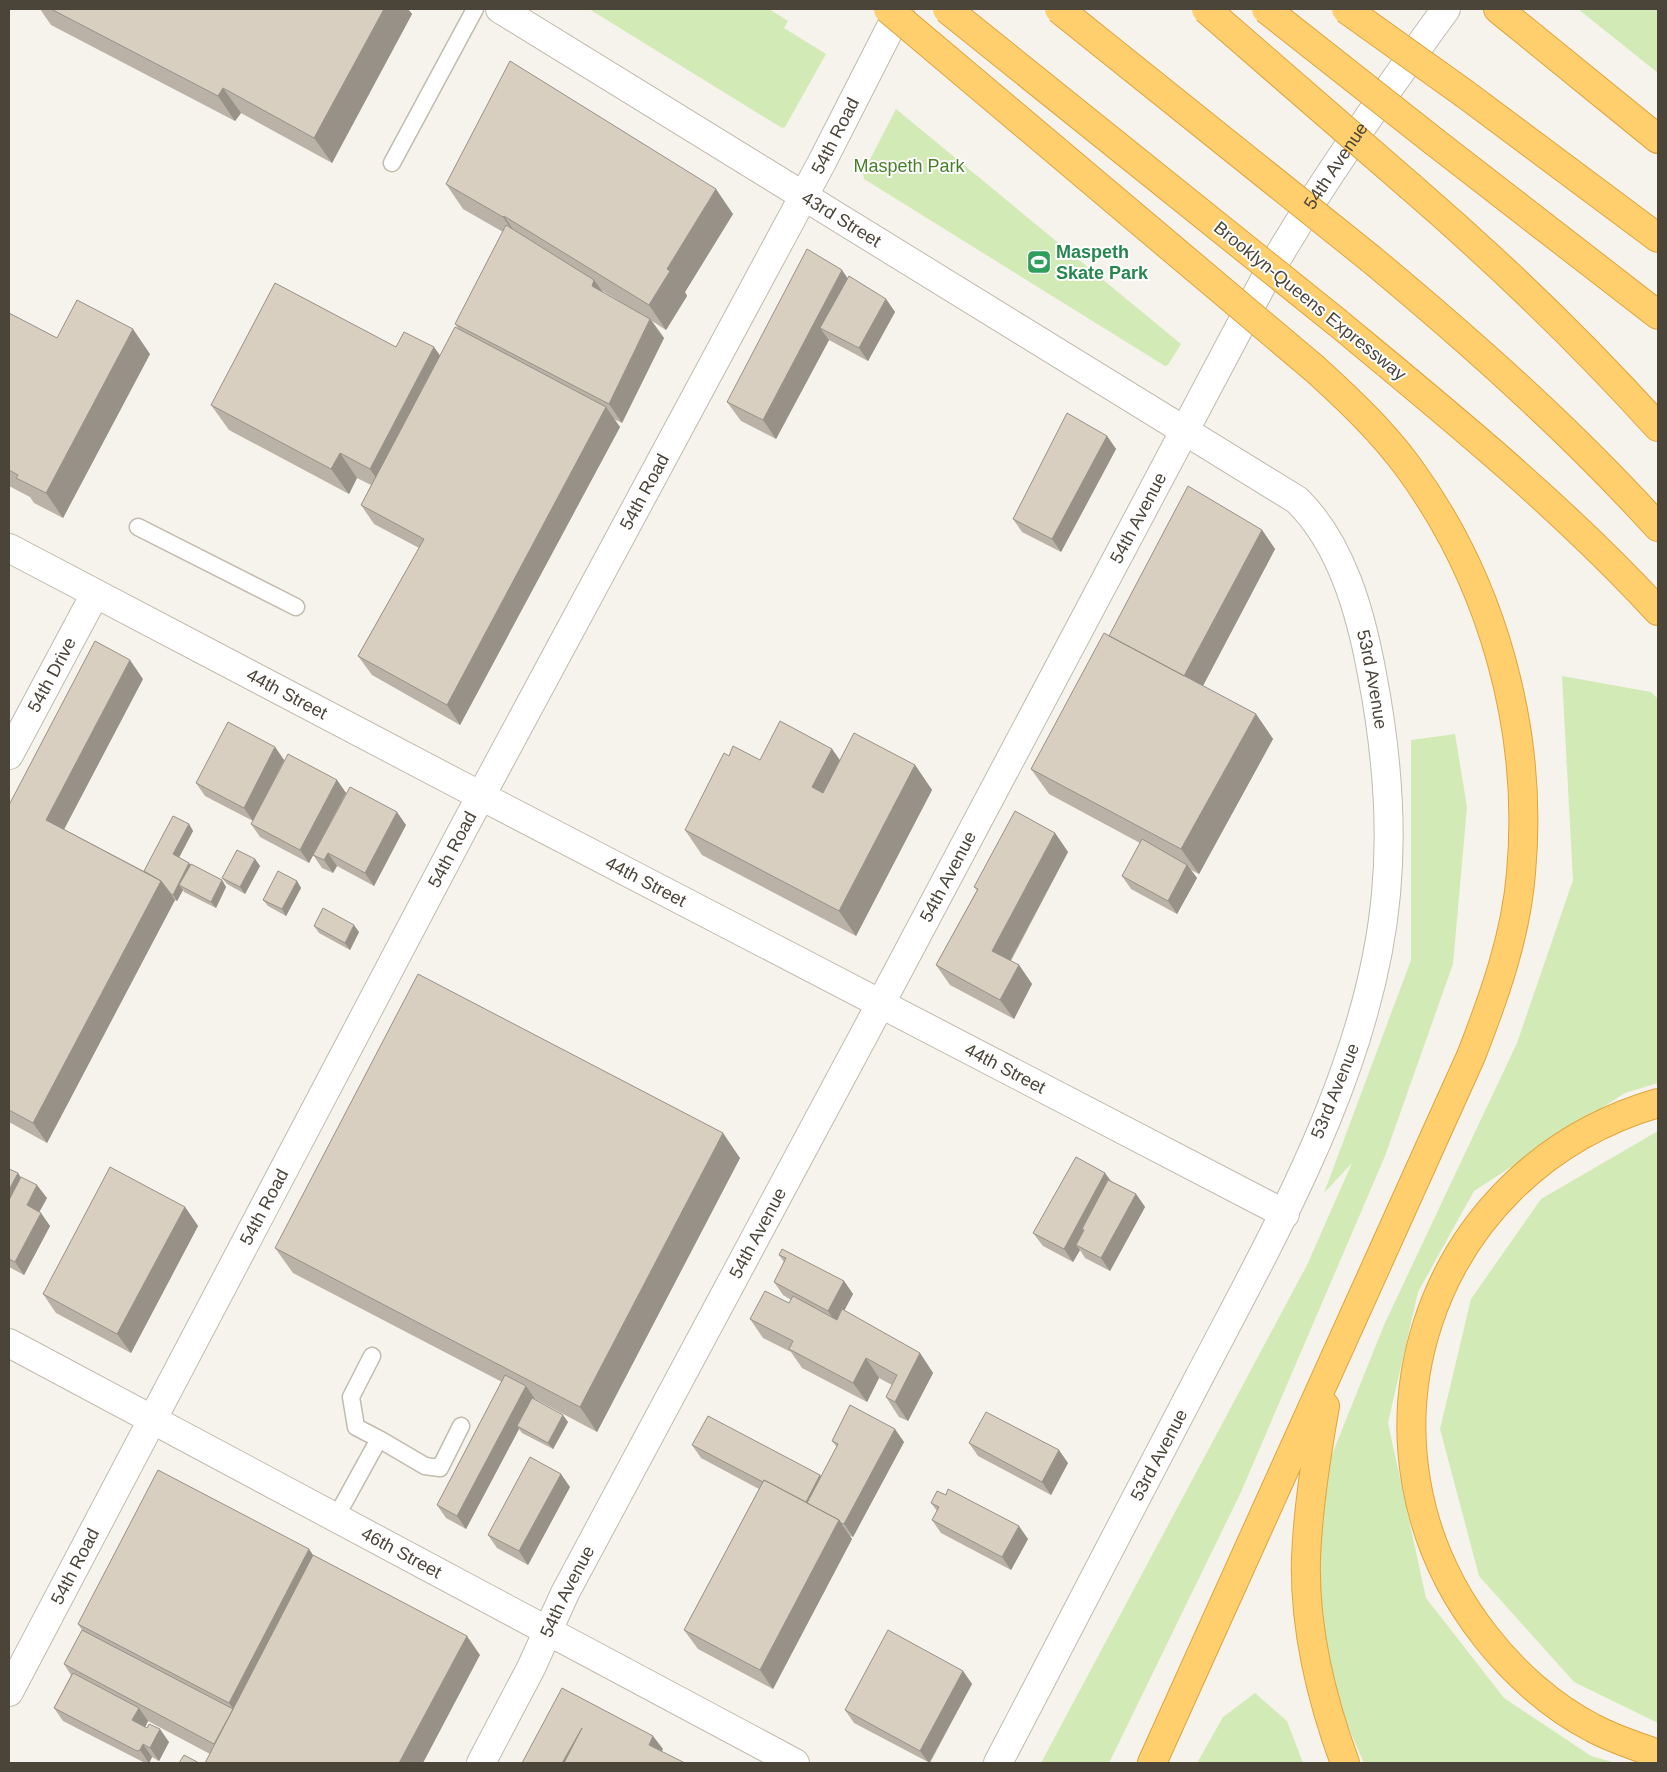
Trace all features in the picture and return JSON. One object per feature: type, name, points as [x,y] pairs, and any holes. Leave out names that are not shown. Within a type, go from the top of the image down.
[{"type":"highway","points":[[888,9],[1315,369],[1378,430],[1409,468],[1454,540],[1475,585],[1506,678],[1516,727],[1522,776],[1524,824],[1521,874],[1513,924],[1502,969],[1488,1013],[1332,1367],[1152,1763]]},
{"type":"highway","name":"Brooklyn-Queens Expressway","points":[[947,9],[1338,323],[1515,471],[1570,522],[1658,611]]},
{"type":"highway","points":[[1059,9],[1371,259],[1503,372],[1658,527]]},
{"type":"highway","points":[[1206,9],[1462,231],[1557,322],[1658,427]]},
{"type":"highway","points":[[1266,9],[1658,315]]},
{"type":"highway","points":[[1346,9],[1465,94],[1658,238]]},
{"type":"highway","points":[[1498,9],[1658,139]]},
{"type":"highway","points":[[1658,1103],[1600,1125],[1565,1144],[1533,1169],[1473,1230],[1451,1267],[1432,1311],[1420,1351],[1412,1396],[1411,1435],[1414,1471],[1421,1510],[1450,1583],[1469,1616],[1502,1656],[1525,1680],[1554,1703],[1592,1728],[1658,1754]]},
{"type":"highway","points":[[1332,1367],[1314,1482],[1306,1559],[1312,1639],[1319,1678],[1345,1763]]},
{"type":"street","name":"43rd Street","points":[[500,9],[804,194],[1183,430]]},
{"type":"street","name":"54th Road","points":[[9,1692],[151,1419],[481,796],[804,194],[900,9]]},
{"type":"street","name":"54th Avenue","points":[[481,1763],[565,1593],[882,1003],[1183,430],[1296,225],[1344,152],[1446,9]]},
{"type":"street","name":"53rd Avenue","points":[[998,1763],[1285,1214],[1338,1089],[1356,1040],[1370,989],[1380,940],[1390,840],[1388,781],[1380,717],[1369,657],[1354,602],[1338,560],[1326,534],[1314,516],[1298,500],[1183,430]]},
{"type":"street","name":"44th Street","points":[[9,548],[1285,1214]]},
{"type":"street","name":"54th Drive","points":[[9,755],[95,594]]},
{"type":"street","name":"46th Street","points":[[9,1343],[795,1763]]},
{"type":"lane","points":[[392,163],[475,9]]},
{"type":"lane","points":[[138,527],[296,607]]},
{"type":"lane","points":[[372,1356],[351,1397],[356,1427],[425,1466],[440,1468],[461,1426]]},
{"type":"lane","points":[[336,1517],[379,1439]]},
{"type":"green space","points":[[589,9],[769,9],[788,21],[784,28],[826,54],[785,127],[782,128]]},
{"type":"green space","points":[[1578,9],[1658,9],[1658,73]]},
{"type":"green space","name":"Maspeth Park","points":[[896,109],[1181,344],[1168,365],[1165,366],[864,179],[863,173]]},
{"type":"green space","points":[[1562,676],[1651,692],[1658,699],[1658,1083],[1625,1093],[1474,1191],[1418,1292],[1388,1423],[1426,1598],[1504,1698],[1591,1756],[1616,1763],[1364,1763],[1342,1713],[1315,1599],[1325,1472],[1384,1325],[1517,1043],[1573,880]]},
{"type":"green space","points":[[1455,734],[1467,807],[1453,964],[1385,1156],[1241,1492],[1109,1763],[1041,1763],[1307,1265],[1352,1163],[1324,1193],[1411,960],[1411,740]]},
{"type":"green space","points":[[1658,1131],[1658,1723],[1574,1682],[1479,1576],[1440,1429],[1471,1299],[1541,1199]]},
{"type":"green space","points":[[1255,1693],[1287,1721],[1303,1763],[1197,1763],[1223,1717]]},
{"type":"building","points":[[51,9],[384,9],[314,138],[223,88],[218,96]]},
{"type":"building","points":[[510,61],[716,189],[667,269],[670,271],[649,305],[504,216],[446,184]]},
{"type":"building","points":[[506,225],[594,280],[592,286],[650,319],[609,404],[455,324]]},
{"type":"building","points":[[807,249],[842,270],[763,420],[727,402]]},
{"type":"building","points":[[849,276],[886,299],[859,348],[820,328]]},
{"type":"building","points":[[275,283],[396,347],[404,332],[434,347],[370,469],[340,453],[331,469],[211,405]]},
{"type":"building","points":[[77,300],[133,329],[46,493],[16,478],[18,475],[9,470],[9,313],[57,338]]},
{"type":"building","points":[[455,327],[606,407],[447,705],[358,656],[424,539],[361,505]]},
{"type":"building","points":[[1067,413],[1107,436],[1052,539],[1013,519]]},
{"type":"building","points":[[1188,486],[1262,530],[1184,676],[1109,636]]},
{"type":"building","points":[[1104,633],[1256,714],[1181,849],[1031,769]]},
{"type":"building","points":[[95,641],[130,660],[46,820],[161,881],[33,1123],[9,1110],[9,805]]},
{"type":"building","points":[[780,721],[832,749],[812,787],[823,793],[854,733],[915,765],[839,911],[685,830],[724,753],[729,756],[733,746],[760,760]]},
{"type":"building","points":[[228,722],[275,747],[244,808],[196,783]]},
{"type":"building","points":[[288,754],[337,780],[300,850],[251,824]]},
{"type":"building","points":[[350,787],[397,812],[365,873],[328,853],[324,860],[313,855]]},
{"type":"building","points":[[1015,811],[1055,833],[992,951],[1019,965],[1000,1000],[936,965],[978,889],[974,887]]},
{"type":"building","points":[[173,816],[189,824],[173,854],[189,863],[173,895],[161,881],[144,871]]},
{"type":"building","points":[[1142,839],[1187,865],[1168,901],[1122,876]]},
{"type":"building","points":[[237,850],[255,859],[240,887],[222,878]]},
{"type":"building","points":[[191,864],[222,880],[211,902],[179,885]]},
{"type":"building","points":[[278,871],[297,881],[282,909],[263,900]]},
{"type":"building","points":[[323,908],[354,925],[345,943],[314,926]]},
{"type":"building","points":[[418,974],[723,1133],[580,1407],[275,1248]]},
{"type":"building","points":[[1076,1157],[1105,1173],[1064,1249],[1033,1233]]},
{"type":"building","points":[[110,1167],[185,1207],[117,1334],[43,1294]]},
{"type":"building","points":[[9,1169],[18,1173],[9,1190]]},
{"type":"building","points":[[21,1177],[37,1185],[27,1205],[41,1213],[15,1262],[9,1259],[9,1200]]},
{"type":"building","points":[[1108,1180],[1136,1194],[1101,1258],[1076,1245],[1084,1230],[1082,1229]]},
{"type":"building","points":[[782,1249],[844,1281],[828,1311],[774,1282],[786,1258],[779,1255]]},
{"type":"building","points":[[765,1291],[789,1303],[793,1296],[837,1320],[842,1309],[920,1353],[895,1402],[886,1397],[897,1375],[866,1358],[853,1383],[789,1349],[793,1341],[750,1319]]},
{"type":"building","points":[[505,1375],[526,1386],[457,1516],[437,1505]]},
{"type":"building","points":[[532,1398],[563,1415],[548,1443],[517,1426]]},
{"type":"building","points":[[850,1405],[895,1429],[844,1524],[807,1503],[838,1444],[832,1441]]},
{"type":"building","points":[[986,1412],[1059,1450],[1042,1482],[969,1443]]},
{"type":"building","points":[[708,1416],[820,1475],[806,1502],[692,1445]]},
{"type":"building","points":[[530,1457],[561,1474],[519,1551],[488,1535]]},
{"type":"building","points":[[158,1470],[309,1549],[229,1703],[78,1624]]},
{"type":"building","points":[[764,1480],[839,1520],[760,1670],[684,1630]]},
{"type":"building","points":[[948,1489],[1019,1526],[1002,1557],[932,1520],[939,1507],[931,1503],[937,1491],[946,1495]]},
{"type":"building","points":[[313,1555],[467,1636],[399,1763],[205,1763]]},
{"type":"building","points":[[82,1630],[233,1709],[214,1744],[64,1664]]},
{"type":"building","points":[[888,1630],[963,1671],[920,1751],[845,1710]]},
{"type":"building","points":[[73,1673],[139,1708],[132,1720],[147,1728],[149,1724],[160,1729],[150,1748],[143,1744],[140,1750],[137,1751],[54,1708]]},
{"type":"building","points":[[562,1688],[653,1736],[649,1745],[685,1763],[564,1763],[582,1728],[562,1763],[522,1763]]},
{"type":"building","points":[[184,1755],[199,1763],[179,1763]]},
{"type":"place","name":"Maspeth Skate Park","points":[[1039,262]]}]
